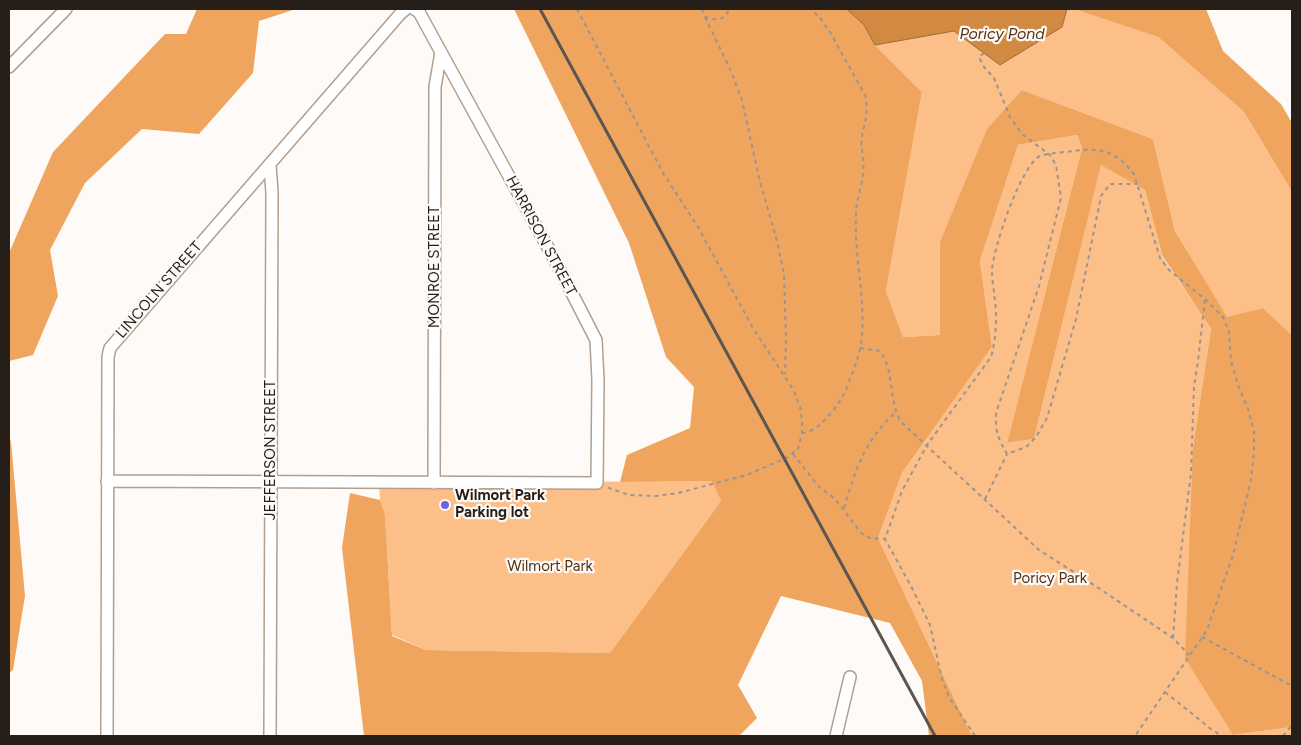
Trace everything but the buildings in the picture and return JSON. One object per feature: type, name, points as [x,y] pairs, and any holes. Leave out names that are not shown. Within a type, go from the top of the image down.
[{"type":"street","points":[[9,67],[66,9]]},
{"type":"street","name":"LINCOLN STREET","points":[[107,736],[107,481],[108,357],[110,348],[211,230],[406,9]]},
{"type":"street","name":"HARRISON STREET","points":[[414,9],[424,20],[553,256],[596,340],[598,380],[597,483]]},
{"type":"street","name":"MONROE STREET","points":[[434,483],[435,87],[441,52]]},
{"type":"street","name":"JEFFERSON STREET","points":[[270,165],[272,193],[270,736]]},
{"type":"street","points":[[107,481],[597,483]]},
{"type":"street","points":[[836,736],[850,677]]},
{"type":"path","points":[[577,9],[663,173],[698,228],[753,328],[798,399],[802,433],[798,449],[793,454],[747,475],[669,495],[640,496],[616,491],[597,483]]},
{"type":"path","points":[[702,9],[742,100],[760,182],[778,246],[784,274],[785,376]]},
{"type":"path","points":[[705,17],[712,20],[720,20],[727,14],[729,9]]},
{"type":"path","points":[[759,9],[771,9]]},
{"type":"path","points":[[802,433],[816,428],[837,405],[853,372],[860,348],[863,319],[856,215],[857,200],[864,171],[861,152],[868,105],[865,95],[822,19],[810,9]]},
{"type":"path","points":[[984,53],[979,57],[994,78],[1010,117],[1022,134],[1050,155],[1056,165],[1060,198],[1039,286],[996,413],[998,438],[1008,454]]},
{"type":"path","points":[[975,736],[948,697],[930,625],[885,539],[902,491],[927,445],[991,357],[996,341],[996,304],[992,273],[993,258],[1012,202],[1028,167],[1040,156],[1098,149],[1112,154],[1126,163],[1134,174],[1160,258],[1169,270],[1205,299],[1223,317],[1228,332],[1231,361],[1254,431],[1251,480],[1234,555],[1207,630],[1135,736]]},
{"type":"path","points":[[985,500],[1008,454],[1026,447],[1036,437],[1047,418],[1076,319],[1101,196],[1110,184],[1137,184]]},
{"type":"path","points":[[1173,638],[1177,583],[1191,473],[1194,387],[1205,299]]},
{"type":"path","points":[[860,348],[880,351],[886,358],[895,413],[901,422],[1039,550],[1173,638],[1189,655]]},
{"type":"path","points":[[843,508],[858,465],[868,444],[880,427],[895,413]]},
{"type":"path","points":[[793,454],[819,487],[834,498],[843,508],[861,533],[870,538],[885,539]]},
{"type":"path","points":[[1202,637],[1292,686]]},
{"type":"path","points":[[1165,692],[1222,736]]},
{"type":"path","points":[[1283,736],[1292,725]]},
{"type":"green space","points":[[1067,9],[1073,9],[1158,37],[1244,112],[1292,192],[1292,335],[1263,308],[1227,318],[1175,231],[1153,139],[1022,90],[940,242],[940,335],[903,337],[886,291],[922,92],[875,45],[954,31],[1000,65],[1062,27]]},
{"type":"green space","name":"Poricy Park","points":[[1077,135],[1082,148],[1007,443],[1034,439],[1101,164],[1145,190],[1162,256],[1211,329],[1193,447],[1233,735],[1292,727],[1292,736],[972,736],[878,538],[902,473],[992,347],[980,261],[1018,145]]},
{"type":"green space","name":"Wilmort Park","points":[[713,481],[721,501],[610,653],[426,650],[392,635],[385,514],[380,500],[379,483]]},
{"type":"shaded area","points":[[197,9],[296,9],[259,21],[253,73],[199,134],[142,129],[85,183],[50,250],[58,296],[33,355],[9,361],[9,253],[53,152],[165,34],[186,34]]},
{"type":"shaded area","points":[[514,9],[847,9],[864,25],[875,45],[922,92],[886,291],[903,337],[940,335],[940,242],[987,129],[1022,90],[1153,139],[1175,231],[1227,317],[1263,308],[1292,335],[1292,727],[1233,735],[1185,658],[1193,447],[1211,329],[1162,255],[1145,190],[1101,165],[1034,439],[1007,443],[1082,148],[1077,135],[1018,145],[980,261],[992,347],[902,473],[878,538],[972,736],[929,736],[922,681],[890,623],[781,596],[738,685],[757,718],[739,736],[364,736],[342,548],[350,493],[380,500],[385,514],[392,636],[426,650],[610,653],[721,501],[712,481],[620,482],[627,455],[690,428],[694,387],[666,357],[629,243]]},
{"type":"shaded area","points":[[1073,9],[1206,9],[1223,51],[1281,104],[1292,123],[1292,192],[1244,112],[1158,37]]},
{"type":"shaded area","points":[[9,437],[25,596],[13,670],[9,673]]},
{"type":"water","name":"Poricy Pond","points":[[847,9],[1067,9],[1062,27],[1000,65],[954,31],[875,45],[864,25]]},
{"type":"railway","points":[[540,9],[935,736]]},
{"type":"place","name":"Wilmort Park Parking lot","points":[[445,505]]}]
